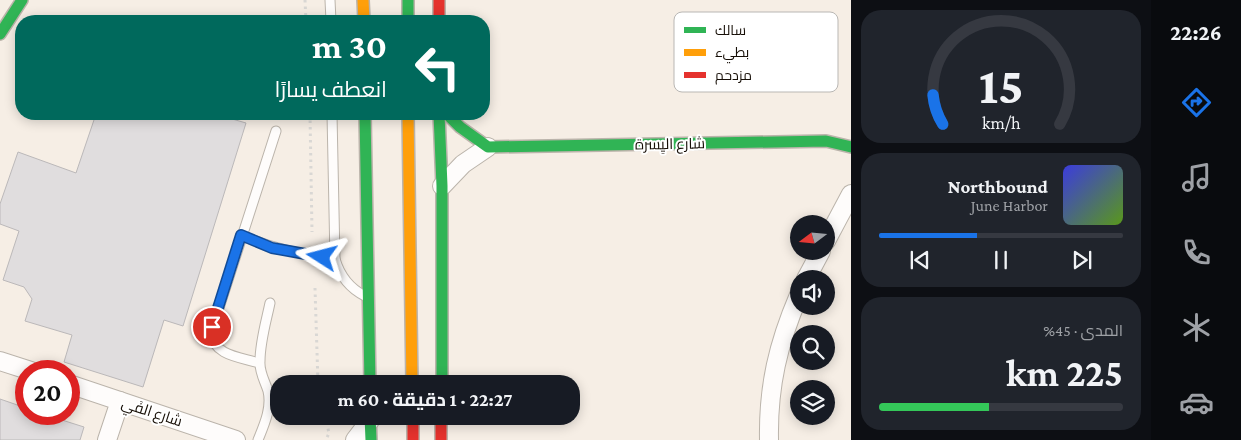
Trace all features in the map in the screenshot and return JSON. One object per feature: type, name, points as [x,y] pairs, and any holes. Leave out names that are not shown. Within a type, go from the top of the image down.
[{"type":"main road","points":[[0,34],[22,0]]},
{"type":"main road","points":[[363,0],[364,15]]},
{"type":"main road","points":[[408,0],[408,15]]},
{"type":"main road","points":[[438,0],[438,15]]},
{"type":"main road","points":[[365,120],[370,375]]},
{"type":"main road","points":[[408,120],[412,375]]},
{"type":"main road","points":[[439,120],[442,186],[442,375]]},
{"type":"main road","points":[[453,120],[460,128],[488,147]]},
{"type":"main road","name":"شارع اليِسرة","points":[[488,147],[826,141],[851,147]]},
{"type":"main road","points":[[370,425],[371,440]]},
{"type":"main road","points":[[413,425],[414,440]]},
{"type":"main road","points":[[441,425],[441,440]]},
{"type":"street","points":[[442,186],[463,164],[488,147]]},
{"type":"street","points":[[835,224],[851,194]]},
{"type":"street","points":[[769,440],[770,390],[777,355],[790,314]]},
{"type":"street","points":[[0,361],[15,366]]},
{"type":"street","name":"شارع الفَي","points":[[80,388],[236,440]]},
{"type":"street","points":[[107,440],[120,401]]},
{"type":"street","points":[[354,440],[364,425]]},
{"type":"lane","points":[[330,0],[330,15]]},
{"type":"lane","points":[[332,120],[335,259],[343,278],[350,286],[367,298]]},
{"type":"lane","points":[[260,363],[219,350],[212,340],[210,333],[276,131]]},
{"type":"lane","points":[[241,235],[287,252],[335,259]]},
{"type":"lane","points":[[258,440],[268,410],[269,400],[260,363],[270,303]]},
{"type":"path","points":[[305,0],[306,15]]},
{"type":"path","points":[[310,120],[312,232]]},
{"type":"path","points":[[314,288],[318,375]]},
{"type":"path","points":[[326,440],[329,433],[327,425]]},
{"type":"building","points":[[94,120],[236,120],[246,123],[183,326],[164,320],[143,387],[80,367],[80,360],[65,360],[72,335],[25,321],[32,299],[24,287],[3,280],[19,231],[0,224],[0,204],[18,152],[76,173]]},
{"type":"building","points":[[0,399],[15,404],[15,425],[78,425],[84,427],[80,440],[0,440]]},
{"type":"traffic: fast","points":[[0,34],[22,0]]},
{"type":"traffic: fast","points":[[408,0],[408,15]]},
{"type":"traffic: fast","points":[[365,120],[370,375]]},
{"type":"traffic: fast","points":[[439,120],[442,186],[442,375]]},
{"type":"traffic: fast","points":[[453,120],[488,147],[826,141],[851,147]]},
{"type":"traffic: fast","points":[[370,425],[371,440]]},
{"type":"traffic: slow","points":[[363,0],[364,15]]},
{"type":"traffic: slow","points":[[408,120],[412,375]]},
{"type":"traffic: jam","points":[[439,0],[439,15]]},
{"type":"traffic: jam","points":[[413,425],[413,440]]},
{"type":"traffic: jam","points":[[441,425],[441,440]]},
{"type":"route","points":[[212,327],[241,235],[272,248],[322,257]]}]
